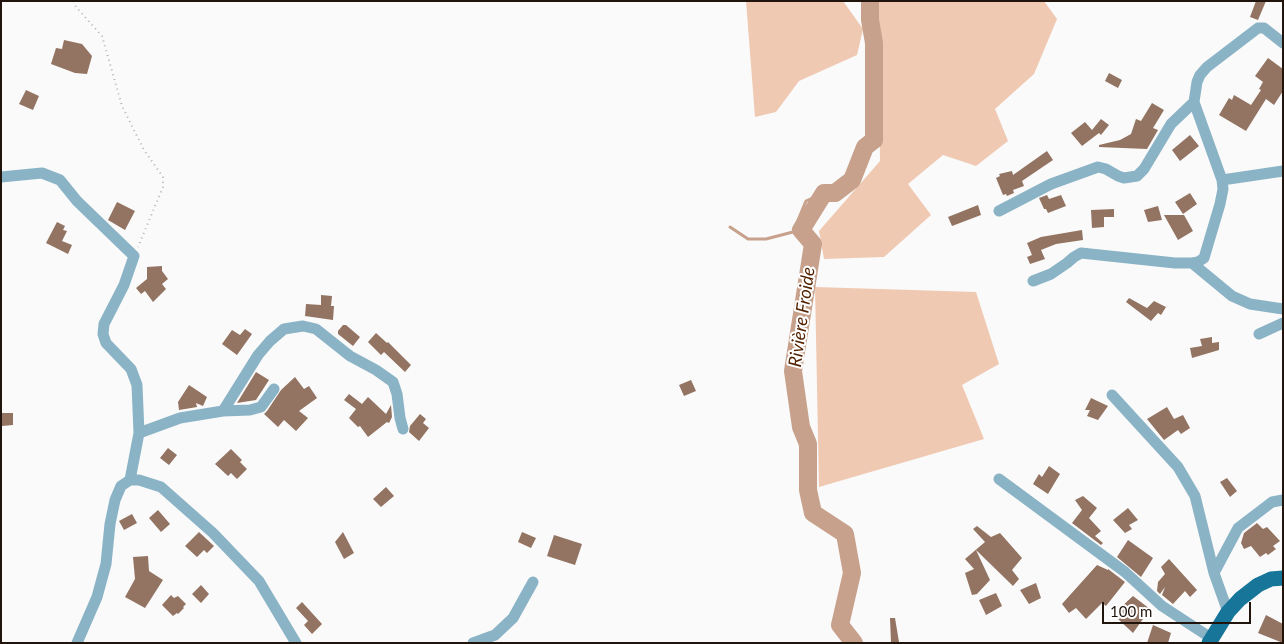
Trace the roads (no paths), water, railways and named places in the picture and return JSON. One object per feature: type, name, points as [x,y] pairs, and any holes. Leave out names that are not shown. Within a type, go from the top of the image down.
[{"type":"main road","points":[[1210,640],[1228,612],[1240,599],[1271,579],[1283,578]]},
{"type":"street","points":[[1033,281],[1051,274],[1074,256],[1081,253],[1192,263],[1204,258],[1223,189],[1222,180],[1194,102],[1197,82],[1207,67],[1256,29],[1264,28],[1283,43]]},
{"type":"street","points":[[999,211],[1051,184],[1098,167],[1124,178],[1137,176],[1144,169],[1171,124],[1194,102]]},
{"type":"street","points":[[1222,180],[1283,171]]},
{"type":"street","points":[[1,178],[42,173],[60,180],[77,201],[134,256],[124,285],[104,324],[103,334],[106,343],[131,369],[137,385],[139,433],[130,480]]},
{"type":"street","points":[[1192,263],[1232,296],[1250,304],[1283,309]]},
{"type":"street","points":[[1259,334],[1283,323]]},
{"type":"street","points":[[223,411],[258,355],[270,341],[284,329],[303,326],[316,329],[350,356],[376,370],[392,382],[397,394],[403,429]]},
{"type":"street","points":[[139,433],[180,418],[261,407],[274,389]]},
{"type":"street","points":[[1112,395],[1178,468],[1196,496],[1214,573],[1228,612]]},
{"type":"street","points":[[999,479],[1125,572],[1162,606],[1210,640]]},
{"type":"street","points":[[77,643],[99,589],[106,564],[110,524],[115,500],[121,486],[130,480],[138,480],[161,487],[213,533],[259,581],[296,643]]},
{"type":"street","points":[[1214,573],[1238,528],[1272,502],[1283,500]]},
{"type":"street","points":[[473,643],[495,635],[513,618],[533,582]]},
{"type":"waterway","name":"Rivière Froide","points":[[854,643],[840,625],[852,573],[845,534],[813,513],[808,490],[808,444],[801,427],[793,371],[813,244],[801,230],[824,193],[835,193],[852,180],[865,147],[874,140],[874,43],[870,20],[870,1]]},
{"type":"waterway","points":[[730,227],[748,239],[766,239],[793,232],[806,201],[824,193]]}]
